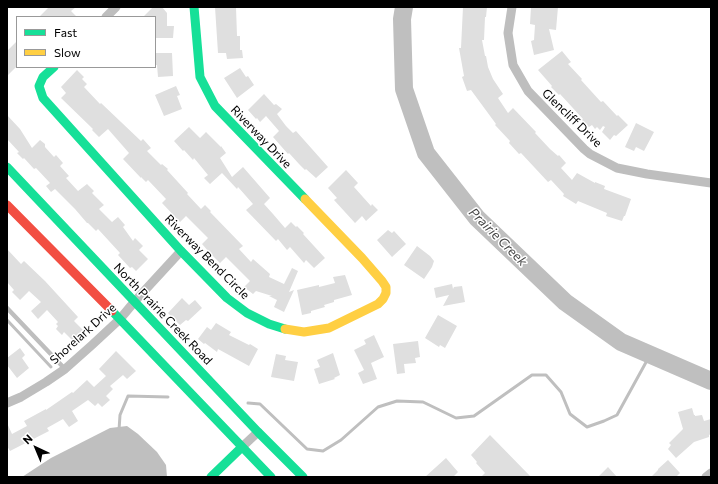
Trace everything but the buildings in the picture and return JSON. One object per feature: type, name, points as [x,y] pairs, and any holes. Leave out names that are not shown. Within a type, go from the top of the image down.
[{"type":"street","points":[[107,16],[116,7]]},
{"type":"street","name":"Riverway Drive","points":[[194,7],[200,77],[215,106],[362,258]]},
{"type":"street","name":"Glencliff Drive","points":[[512,7],[508,33],[513,65],[528,91],[584,149],[590,154],[617,168],[711,183]]},
{"type":"street","name":"Riverway Bend Circle","points":[[53,68],[43,78],[39,86],[43,98],[181,251],[227,298],[247,313],[268,324],[287,330],[304,332],[329,328],[378,304],[386,293],[386,287],[382,280],[362,258]]},
{"type":"street","name":"North Prairie Creek Road","points":[[7,167],[258,432],[303,477]]},
{"type":"street","points":[[7,204],[271,477]]},
{"type":"street","name":"Shorelark Drive","points":[[7,404],[21,397],[65,369],[120,320],[135,301],[181,251]]},
{"type":"street","points":[[211,477],[258,432]]},
{"type":"street","points":[[706,477],[711,472]]},
{"type":"lane","points":[[7,308],[65,369]]},
{"type":"shaded area","points":[[127,426],[157,452],[166,465],[167,477],[22,477],[51,458],[110,428]]},
{"type":"waterway","name":"Prairie Creek","points":[[404,7],[402,19],[404,89],[426,153],[477,218],[565,302],[621,342],[711,381]]},
{"type":"waterway","points":[[7,320],[51,367]]},
{"type":"waterway","points":[[248,403],[260,404],[307,449],[323,451],[341,440],[378,407],[397,401],[423,402],[456,418],[474,416],[532,375],[546,375],[561,392],[570,414],[587,427],[617,415],[650,355]]},
{"type":"waterway","points":[[119,430],[120,415],[128,396],[168,397]]},
{"type":"traffic: fast","points":[[194,7],[200,77],[215,106],[305,199]]},
{"type":"traffic: fast","points":[[53,68],[43,77],[39,86],[43,98],[181,251],[227,298],[247,313],[269,324],[285,329]]},
{"type":"traffic: fast","points":[[7,167],[258,432],[303,477]]},
{"type":"traffic: fast","points":[[112,311],[271,477]]},
{"type":"traffic: fast","points":[[211,477],[242,447]]},
{"type":"traffic: slow","points":[[285,329],[304,332],[329,328],[378,304],[386,293],[386,287],[382,281],[305,199]]},
{"type":"traffic: jam","points":[[7,205],[112,311]]}]
